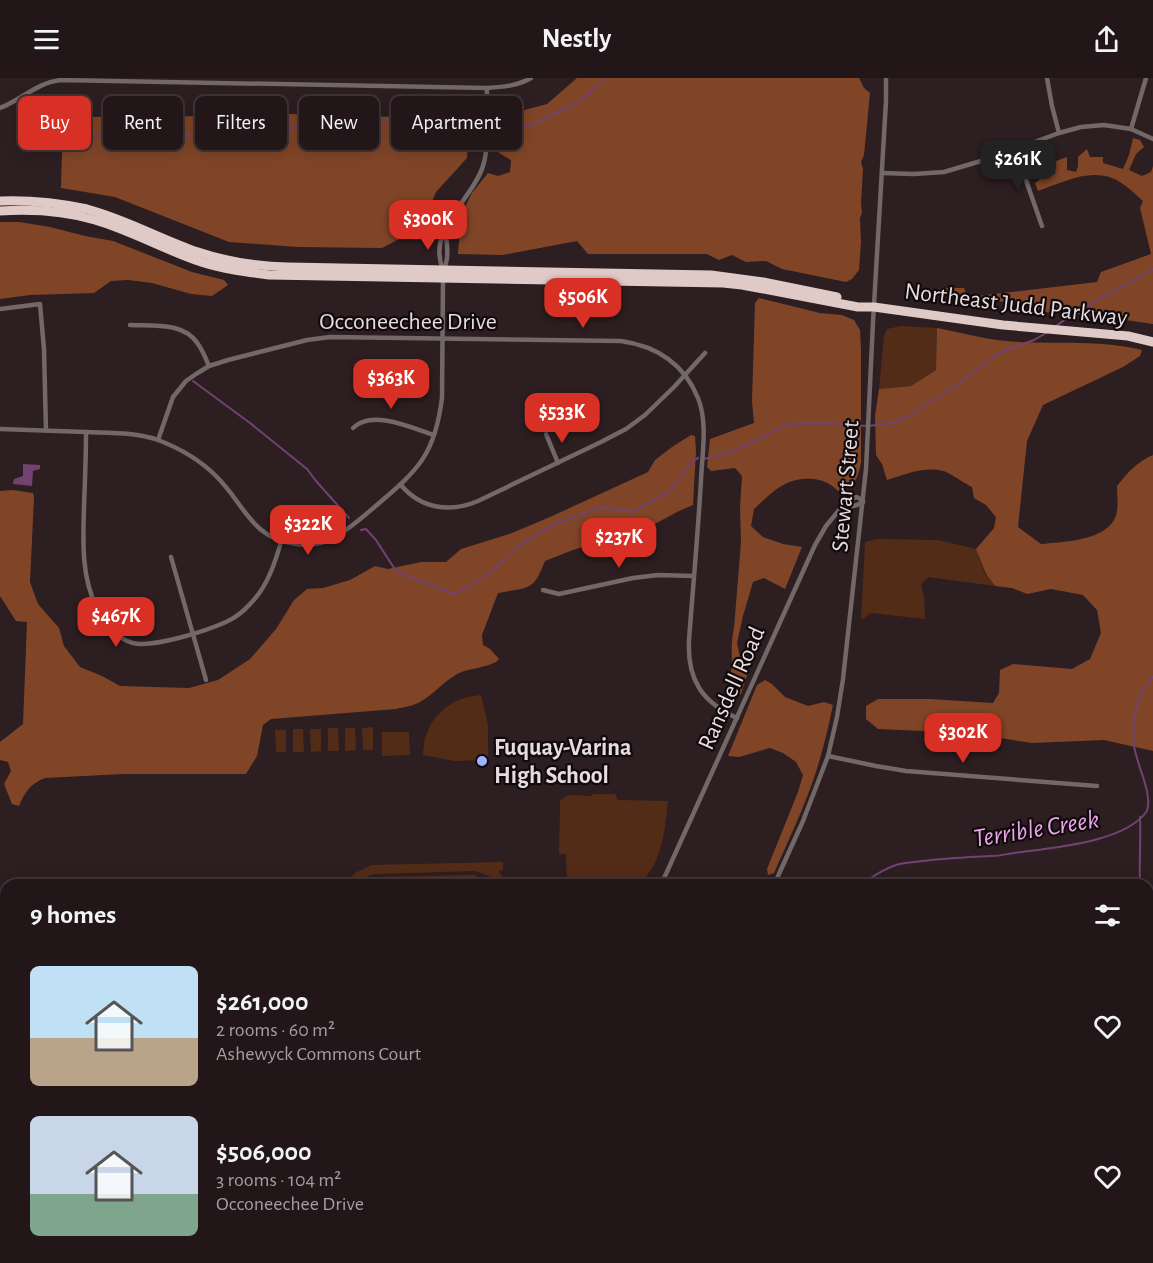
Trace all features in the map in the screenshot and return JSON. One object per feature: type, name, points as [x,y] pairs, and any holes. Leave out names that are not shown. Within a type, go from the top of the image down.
[{"type":"highway","name":"Northeast Judd Parkway","points":[[0,201],[50,203],[88,210],[126,222],[195,252],[249,265],[443,274]]},
{"type":"highway","name":"Northeast Judd Parkway","points":[[0,211],[49,212],[93,219],[204,263],[249,273],[269,275],[711,275],[764,282],[858,301],[874,307],[1003,326],[1128,336],[1153,342]]},
{"type":"street","points":[[0,108],[53,81],[105,79],[487,88],[512,86],[531,78]]},
{"type":"street","name":"Stewart Street","points":[[777,879],[803,821],[828,756],[845,670],[863,501],[886,78]]},
{"type":"street","points":[[1047,78],[1059,133]]},
{"type":"street","points":[[1131,129],[1146,78]]},
{"type":"street","points":[[0,429],[118,433],[158,440],[184,452],[216,475],[257,528],[272,538],[281,542],[304,545],[334,538],[401,485],[422,462],[434,435],[442,399],[443,274],[447,260],[445,232],[451,217],[478,177],[484,162],[487,88]]},
{"type":"street","points":[[882,173],[944,172],[1081,127],[1104,125],[1131,129],[1153,139]]},
{"type":"street","points":[[1015,149],[1042,226]]},
{"type":"street","points":[[0,309],[40,304],[45,369],[46,431]]},
{"type":"street","points":[[130,325],[165,326],[189,334],[198,344],[209,366]]},
{"type":"street","name":"Occoneechee Drive","points":[[158,440],[173,397],[186,381],[209,366],[319,337],[611,341],[633,343],[663,355],[684,375],[698,398],[703,420],[688,648],[692,672],[700,691],[709,701],[737,718]]},
{"type":"street","points":[[401,485],[416,499],[441,508],[460,507],[478,501],[614,436],[636,422],[668,393],[705,353]]},
{"type":"street","points":[[353,428],[363,420],[375,420],[398,423],[434,435]]},
{"type":"street","points":[[86,432],[83,555],[87,580],[96,607],[118,636],[133,643],[157,643],[225,623],[238,615],[261,592],[281,542]]},
{"type":"street","points":[[546,434],[558,463]]},
{"type":"street","name":"Ransdell Road","points":[[664,879],[815,545],[826,526],[840,509],[857,505],[863,501]]},
{"type":"street","points":[[171,557],[206,680]]},
{"type":"street","points":[[543,590],[559,594],[633,578],[658,575],[693,576]]},
{"type":"street","points":[[828,756],[906,771],[1097,786]]},
{"type":"shaded area","points":[[577,78],[859,78],[864,88],[870,93],[864,155],[861,162],[863,169],[859,270],[852,279],[846,282],[782,269],[766,261],[746,262],[732,255],[719,260],[707,254],[588,254],[577,241],[503,255],[458,254],[461,215],[472,193],[488,173],[498,176],[510,172],[511,160],[499,153],[498,150],[522,150],[522,111],[547,104]]},
{"type":"shaded area","points":[[287,114],[299,114],[299,150],[379,150],[379,116],[391,117],[391,150],[468,150],[467,158],[436,192],[418,237],[403,237],[382,248],[298,247],[229,242],[115,197],[61,188],[62,150],[91,150],[91,117],[103,117],[103,150],[183,150],[183,116],[195,116],[195,150],[287,150]]},
{"type":"shaded area","points":[[1133,138],[1140,140],[1144,147],[1136,154],[1129,170],[1142,176],[1151,172],[1153,166],[1153,324],[1091,315],[1041,312],[1017,303],[968,301],[963,297],[939,291],[940,288],[964,288],[968,297],[1097,282],[1101,272],[1151,254],[1140,208],[1143,201],[1120,182],[1103,176],[1084,176],[1038,191],[1035,183],[1055,174],[1056,161],[1067,157],[1067,170],[1076,172],[1078,157],[1087,149],[1090,157],[1103,157],[1103,163],[1123,169]]},
{"type":"shaded area","points":[[0,222],[19,222],[50,227],[113,241],[192,272],[224,280],[228,285],[212,296],[191,294],[152,283],[128,280],[111,281],[94,293],[30,295],[0,299]]},
{"type":"shaded area","points":[[759,298],[820,313],[842,315],[854,320],[860,330],[861,349],[861,463],[855,481],[844,489],[838,491],[833,486],[817,480],[795,480],[780,487],[754,509],[751,526],[763,537],[783,544],[802,547],[785,589],[764,578],[753,582],[737,643],[743,672],[748,672],[741,694],[733,697],[729,696],[729,693],[741,542],[742,476],[735,468],[711,471],[707,467],[710,439],[754,423],[752,401],[755,303]]},
{"type":"shaded area","points":[[901,326],[937,328],[936,370],[911,386],[879,389],[884,336],[887,329]]},
{"type":"shaded area","points":[[937,328],[1006,341],[1091,343],[1142,350],[1140,356],[1123,367],[1043,405],[1027,441],[1018,527],[1041,544],[1079,540],[1098,534],[1115,519],[1118,506],[1117,486],[1133,468],[1153,455],[1153,751],[1104,740],[1032,743],[969,733],[878,729],[866,719],[866,706],[878,699],[930,699],[993,703],[999,693],[1000,670],[1013,664],[1072,669],[1090,659],[1101,633],[1097,610],[1083,595],[1051,589],[1027,594],[1012,588],[995,586],[986,574],[976,549],[994,528],[996,517],[986,505],[974,498],[972,487],[946,472],[929,469],[887,480],[882,464],[876,455],[875,416],[879,389],[911,386],[936,370]]},
{"type":"shaded area","points":[[691,435],[695,436],[696,451],[693,505],[651,526],[545,561],[537,578],[529,586],[498,593],[482,635],[483,645],[499,659],[496,662],[459,673],[425,699],[408,706],[396,709],[271,719],[263,725],[257,756],[246,774],[123,774],[45,778],[29,789],[19,806],[12,804],[4,784],[11,771],[8,762],[0,760],[0,742],[23,724],[27,622],[16,621],[0,596],[0,491],[33,493],[30,582],[38,604],[59,628],[64,646],[80,667],[120,686],[189,688],[218,680],[250,659],[276,629],[294,600],[307,589],[323,588],[350,580],[375,566],[388,569],[421,562],[446,562],[461,549],[512,533],[648,472],[655,460]]},
{"type":"shaded area","points":[[23,464],[40,465],[40,469],[33,471],[32,486],[13,484],[14,479],[23,476]]},
{"type":"shaded area","points":[[878,539],[938,540],[976,549],[985,574],[995,586],[928,577],[921,584],[925,619],[871,613],[861,620],[865,542]]},
{"type":"shaded area","points":[[765,680],[785,697],[808,706],[824,702],[833,705],[810,790],[774,873],[768,875],[767,869],[803,775],[796,762],[770,748],[739,757],[728,756],[757,685]]},
{"type":"shaded area","points":[[481,695],[488,725],[488,756],[484,760],[454,761],[423,755],[427,732],[439,713],[458,701]]},
{"type":"shaded area","points":[[373,727],[373,750],[363,750],[362,728]]},
{"type":"shaded area","points":[[328,728],[338,728],[339,751],[328,751]]},
{"type":"shaded area","points":[[345,728],[355,728],[356,750],[345,751]]},
{"type":"shaded area","points":[[293,729],[303,729],[304,752],[293,752]]},
{"type":"shaded area","points":[[310,729],[321,729],[321,751],[311,752]]},
{"type":"shaded area","points":[[275,730],[286,730],[286,752],[276,752]]},
{"type":"shaded area","points":[[382,732],[409,732],[410,755],[382,756]]},
{"type":"shaded area","points":[[592,794],[615,794],[618,800],[668,801],[657,859],[643,879],[567,879],[566,854],[559,854],[560,801],[568,795],[592,796]]},
{"type":"shaded area","points":[[503,862],[503,870],[498,871],[504,879],[493,879],[476,871],[375,874],[362,879],[350,879],[355,873],[372,865]]},
{"type":"shaded area","points":[[476,875],[476,879],[374,879],[374,877]]},
{"type":"waterway","points":[[522,127],[532,125],[572,105],[585,97],[605,78]]},
{"type":"waterway","points":[[91,134],[249,134],[271,133],[299,126],[391,121]]},
{"type":"waterway","points":[[1056,326],[1079,310],[1153,269]]},
{"type":"waterway","points":[[704,459],[730,452],[787,424],[824,423],[868,426],[893,423],[909,416],[960,383],[994,356],[1046,333]]},
{"type":"waterway","points":[[193,381],[307,469],[349,518]]},
{"type":"waterway","points":[[361,530],[366,529],[394,568],[402,574],[455,594],[483,578],[522,544],[558,523],[601,507],[632,512],[670,491],[692,461],[698,458]]},
{"type":"waterway","name":"Terrible Creek","points":[[869,879],[902,863],[997,856],[1086,842],[1105,837],[1136,822],[1147,811],[1148,796],[1134,745],[1134,718],[1140,697],[1153,676]]},
{"type":"waterway","points":[[1140,817],[1140,879]]},
{"type":"place","name":"Fuquay-Varina High School","points":[[482,761]]}]
